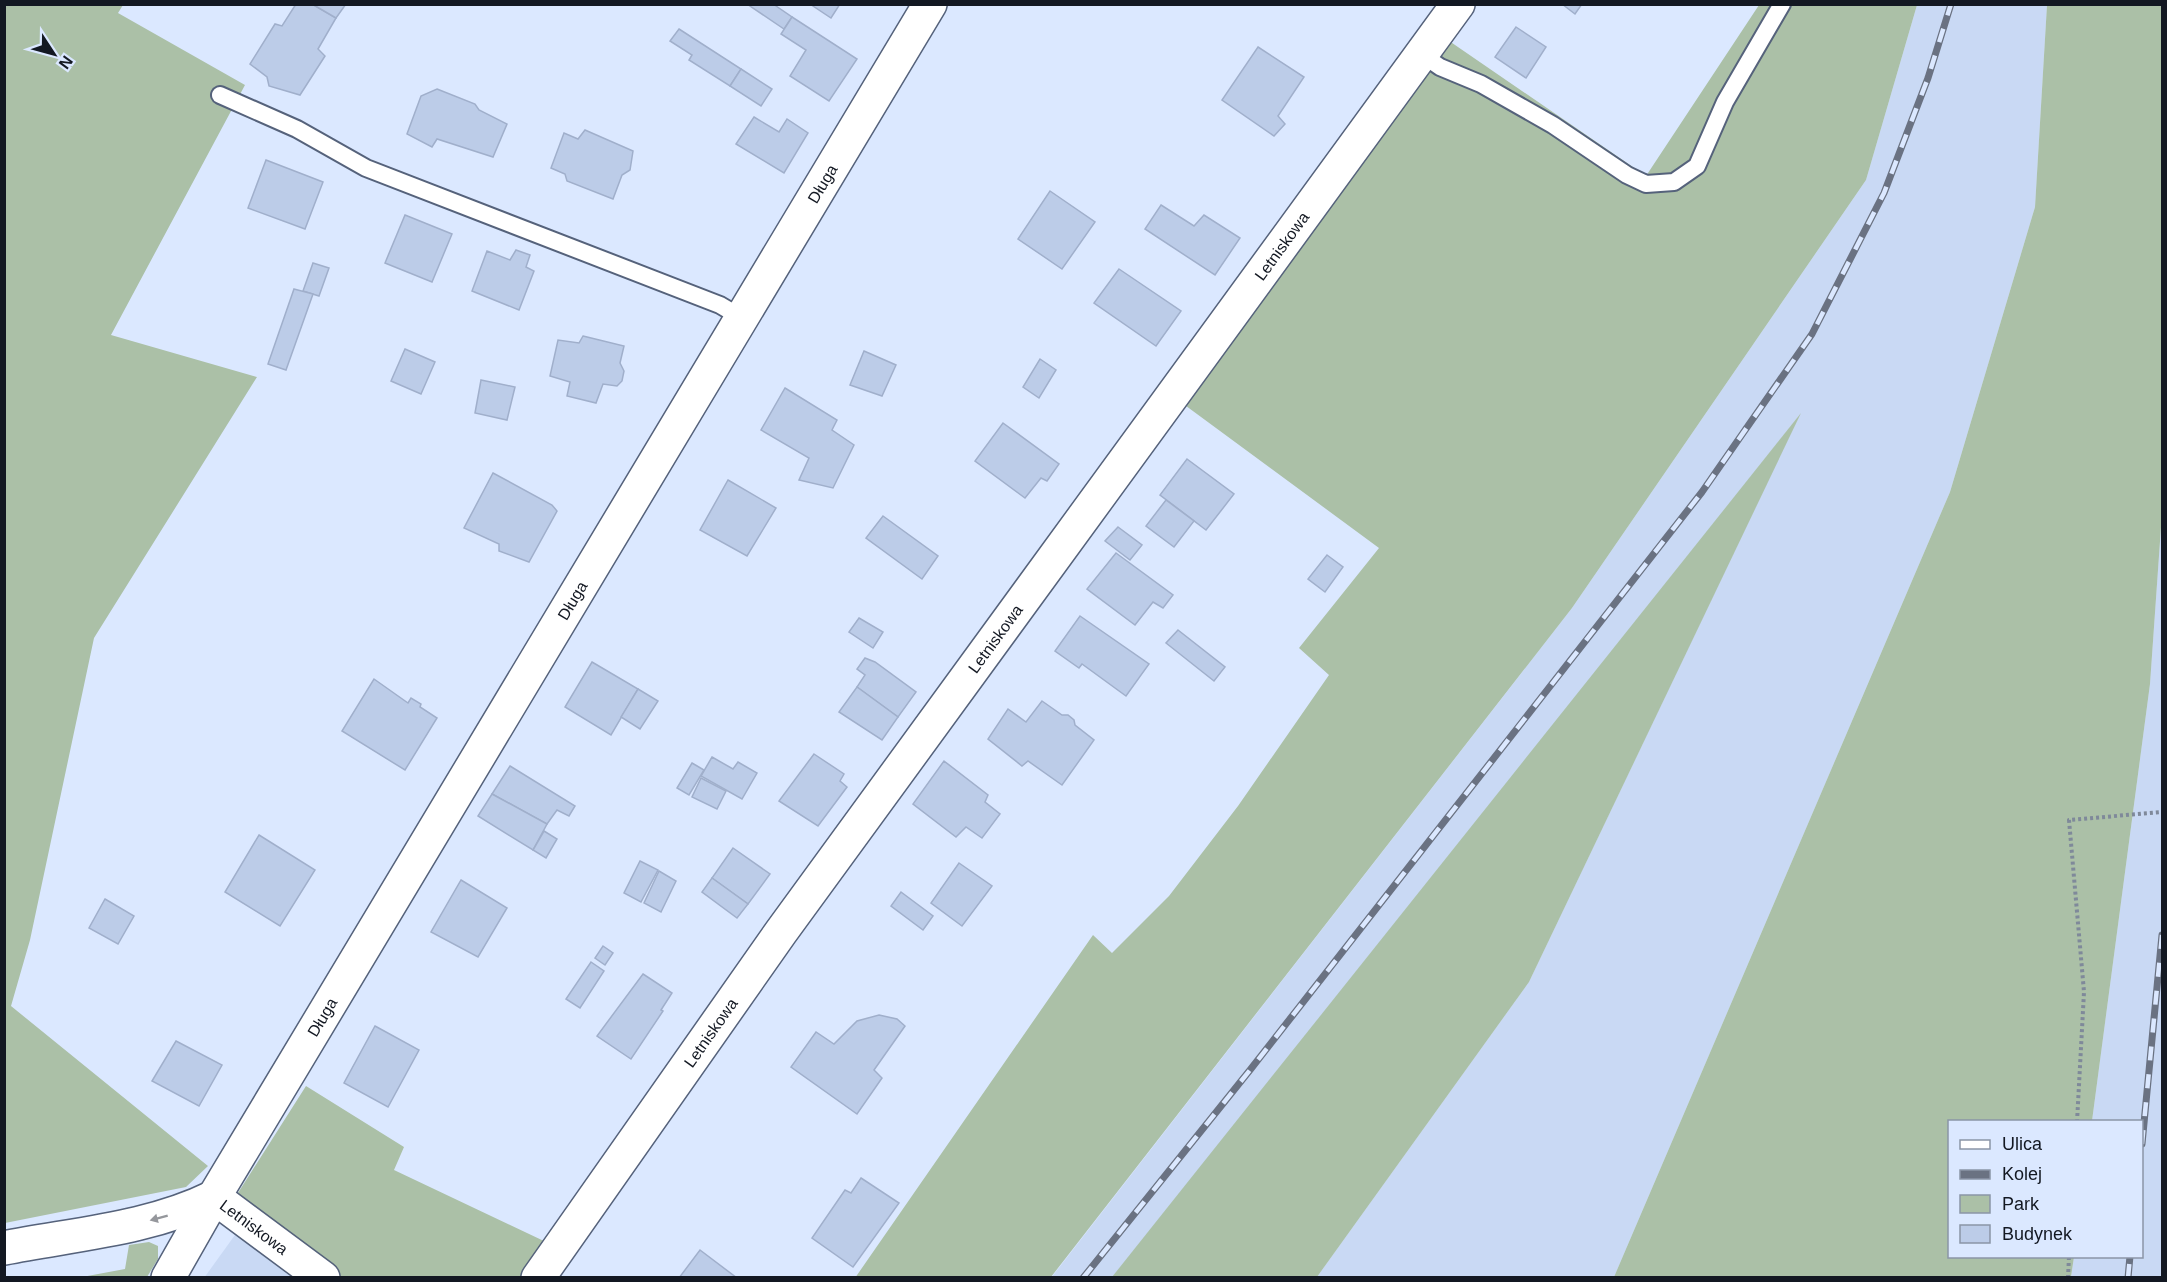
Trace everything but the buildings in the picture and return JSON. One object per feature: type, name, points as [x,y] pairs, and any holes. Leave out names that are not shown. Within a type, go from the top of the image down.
[{"type":"street","name":"Długa","points":[[168,1278],[214,1197],[930,4]]},
{"type":"street","name":"Letniskowa","points":[[538,1278],[781,932],[1458,4]]},
{"type":"street","name":"Letniskowa","points":[[214,1197],[323,1278]]},
{"type":"street","points":[[4,1248],[150,1221],[183,1212],[214,1197]]},
{"type":"lane","points":[[1420,54],[1440,68],[1481,84],[1554,125],[1627,175],[1646,184],[1674,182],[1697,166],[1725,102],[1782,4]]},
{"type":"lane","points":[[220,95],[297,129],[366,168],[720,305],[742,318]]},
{"type":"path","points":[[2077,1120],[2084,992],[2069,820],[2163,812]]},
{"type":"path","points":[[2068,1278],[2069,1258]]},
{"type":"shaded area","points":[[1917,5],[2047,5],[2035,207],[1950,492],[1614,1277],[1317,1277],[1529,982],[1799,416],[1116,1277],[1051,1278],[1572,608],[1866,180]]},
{"type":"shaded area","points":[[2162,513],[2162,1277],[2071,1278],[2074,1258],[2143,1258],[2143,1120],[2092,1120],[2150,684]]},
{"type":"shaded area","points":[[240,1228],[305,1278],[204,1278]]},
{"type":"green space","points":[[5,5],[123,5],[118,13],[245,85],[111,335],[257,377],[94,638],[30,940],[11,1006],[208,1166],[186,1187],[5,1223]]},
{"type":"green space","points":[[1759,5],[1917,5],[1866,180],[1572,608],[1051,1277],[855,1278],[1093,935],[1112,953],[1169,896],[1238,806],[1329,675],[1299,648],[1379,548],[1163,389],[1423,23],[1646,176]]},
{"type":"green space","points":[[2047,5],[2162,5],[2162,513],[2150,684],[2092,1120],[1948,1120],[1948,1258],[2074,1258],[2071,1277],[1614,1277],[1950,492],[2035,207]]},
{"type":"green space","points":[[1801,413],[1529,982],[1317,1277],[1112,1277]]},
{"type":"green space","points":[[306,1086],[404,1147],[394,1170],[546,1242],[521,1277],[342,1277],[236,1196]]},
{"type":"green space","points":[[149,1242],[158,1246],[158,1259],[147,1277],[82,1277],[125,1269],[129,1245]]},
{"type":"railway","points":[[1083,1278],[1250,1070],[1702,492],[1812,334],[1884,193],[1928,78],[1951,4]]},
{"type":"railway","points":[[2143,1134],[2162,935]]},
{"type":"railway","points":[[2128,1278],[2130,1258]]}]
